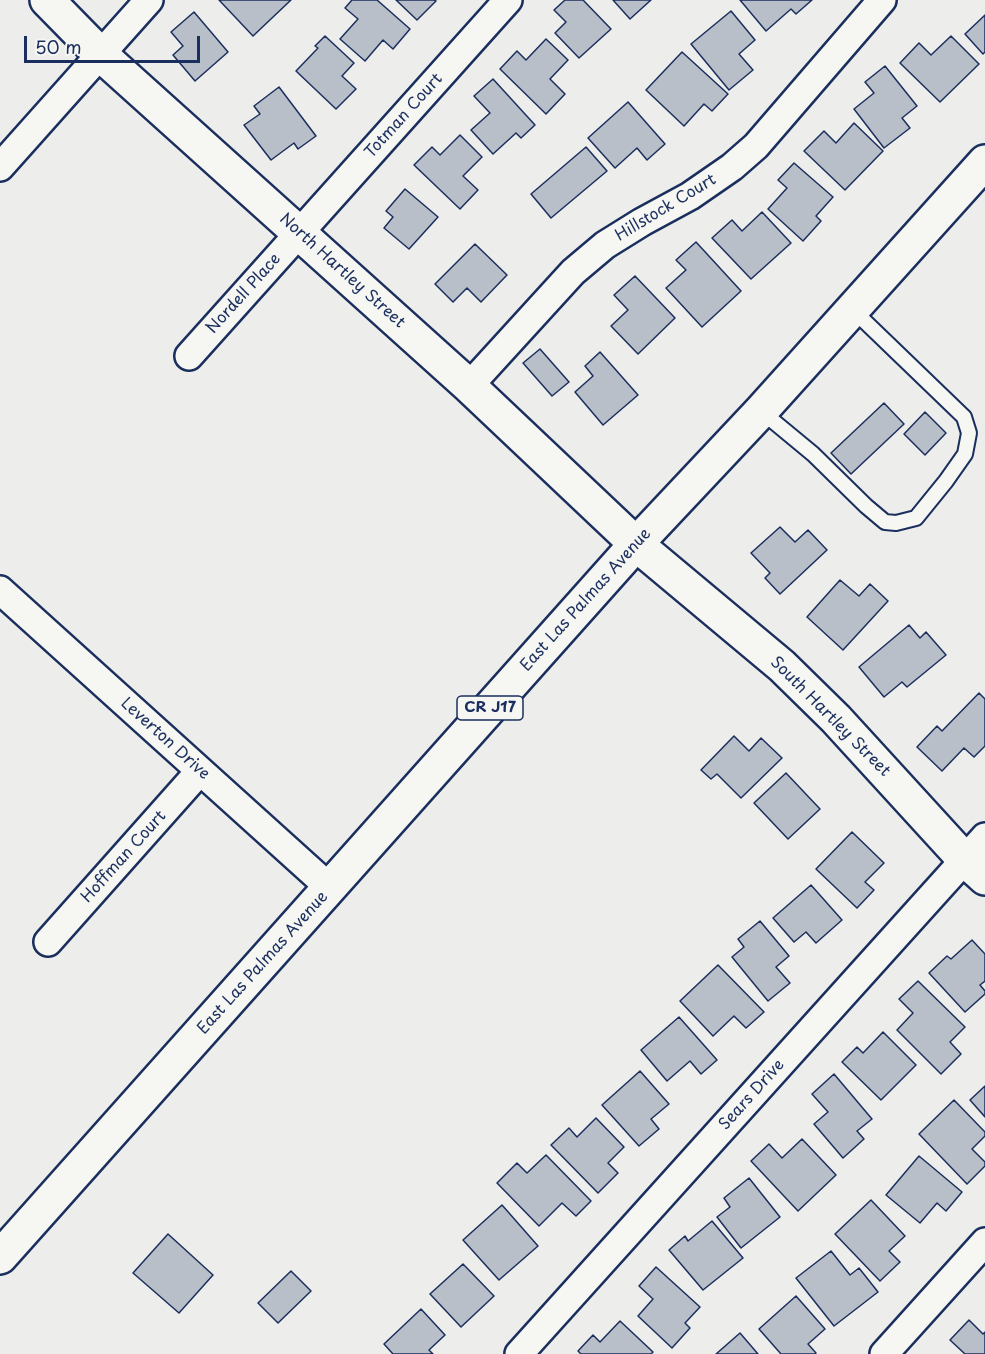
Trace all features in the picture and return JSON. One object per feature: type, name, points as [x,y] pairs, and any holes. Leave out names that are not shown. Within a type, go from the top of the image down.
[{"type":"main road","name":"North Hartley Street","points":[[46,0],[100,54],[469,386],[636,544]]},
{"type":"main road","name":"East Las Palmas Avenue","points":[[0,1257],[636,544],[760,411],[985,162]]},
{"type":"main road","name":"South Hartley Street","points":[[636,544],[789,674],[978,858]]},
{"type":"street","points":[[0,166],[149,0]]},
{"type":"street","name":"Totman Court","points":[[300,232],[508,0]]},
{"type":"street","name":"Hillstock Court","points":[[469,386],[573,272],[605,245],[690,196],[732,167],[756,146],[882,0]]},
{"type":"street","name":"Nordell Place","points":[[189,356],[300,232]]},
{"type":"street","name":"Leverton Drive","points":[[0,590],[330,888]]},
{"type":"street","name":"Hoffman Court","points":[[48,942],[200,771]]},
{"type":"street","name":"Sears Drive","points":[[519,1354],[978,858]]},
{"type":"street","points":[[884,1354],[985,1242]]},
{"type":"lane","points":[[760,411],[813,454],[885,522],[896,523],[916,518],[965,454],[969,433],[964,417],[852,310]]},
{"type":"building","points":[[219,0],[291,0],[253,36]]},
{"type":"building","points":[[352,0],[377,0],[410,29],[393,49],[383,40],[365,61],[340,39],[358,19],[345,8]]},
{"type":"building","points":[[396,0],[434,0],[436,1],[417,20]]},
{"type":"building","points":[[565,0],[583,0],[611,29],[579,58],[555,33],[566,22],[554,10]]},
{"type":"building","points":[[613,0],[651,0],[630,19]]},
{"type":"building","points":[[740,0],[812,0],[796,14],[791,9],[766,31]]},
{"type":"building","points":[[731,11],[755,40],[739,54],[753,70],[729,90],[691,44]]},
{"type":"building","points":[[194,12],[228,52],[195,81],[173,55],[183,46],[171,32]]},
{"type":"building","points":[[985,15],[985,52],[983,54],[965,34]]},
{"type":"building","points":[[325,36],[354,63],[342,76],[356,89],[336,109],[296,71],[318,48],[315,46]]},
{"type":"building","points":[[951,36],[979,64],[940,102],[900,63],[919,43],[931,55]]},
{"type":"building","points":[[546,39],[568,60],[550,79],[565,94],[546,114],[500,69],[517,51],[526,60]]},
{"type":"building","points":[[682,52],[728,94],[712,111],[704,104],[684,126],[646,90]]},
{"type":"building","points":[[885,66],[917,106],[902,118],[910,128],[884,148],[854,109],[874,93],[865,82]]},
{"type":"building","points":[[493,79],[535,125],[521,138],[516,133],[493,154],[471,130],[490,113],[474,96]]},
{"type":"building","points":[[279,87],[316,136],[298,149],[294,143],[271,160],[244,125],[260,114],[254,106]]},
{"type":"building","points":[[628,102],[665,144],[647,160],[637,148],[615,168],[588,138]]},
{"type":"building","points":[[854,123],[883,151],[845,190],[804,151],[824,131],[836,143]]},
{"type":"building","points":[[460,135],[482,157],[463,176],[478,190],[460,209],[414,165],[432,147],[440,155]]},
{"type":"building","points":[[586,147],[607,171],[551,218],[531,194]]},
{"type":"building","points":[[794,163],[833,197],[816,216],[821,221],[803,241],[768,209],[787,188],[778,180]]},
{"type":"building","points":[[405,189],[438,217],[409,249],[384,228],[393,217],[386,211]]},
{"type":"building","points":[[762,212],[791,243],[751,279],[712,238],[732,220],[742,231]]},
{"type":"building","points":[[696,242],[741,291],[702,327],[666,288],[686,270],[676,260]]},
{"type":"building","points":[[475,244],[507,275],[481,302],[467,288],[453,302],[435,284]]},
{"type":"building","points":[[635,276],[675,318],[638,354],[611,326],[628,310],[614,295]]},
{"type":"building","points":[[540,349],[569,382],[552,396],[523,363]]},
{"type":"building","points":[[600,352],[638,395],[603,425],[575,392],[593,376],[585,366]]},
{"type":"building","points":[[884,403],[904,424],[851,474],[831,453]]},
{"type":"building","points":[[925,412],[946,433],[925,455],[904,434]]},
{"type":"building","points":[[780,527],[795,542],[808,530],[827,550],[780,594],[765,578],[770,573],[751,553]]},
{"type":"building","points":[[840,580],[859,596],[870,584],[888,601],[843,650],[807,617]]},
{"type":"building","points":[[909,625],[920,638],[926,632],[946,655],[907,687],[902,682],[884,697],[859,667]]},
{"type":"building","points":[[979,693],[985,699],[985,746],[974,757],[964,748],[942,771],[917,747],[937,726],[942,731]]},
{"type":"building","points":[[734,736],[749,751],[761,738],[782,758],[741,798],[717,774],[711,779],[701,770]]},
{"type":"building","points":[[786,773],[820,809],[788,839],[754,803]]},
{"type":"building","points":[[852,832],[884,863],[865,882],[874,890],[857,908],[816,869]]},
{"type":"building","points":[[811,885],[842,920],[816,943],[806,932],[794,942],[773,918]]},
{"type":"building","points":[[760,921],[789,956],[776,967],[790,983],[768,1001],[732,957],[744,947],[738,939]]},
{"type":"building","points":[[972,940],[985,954],[985,981],[980,985],[985,994],[965,1012],[929,973],[947,956],[951,959]]},
{"type":"building","points":[[718,965],[764,1012],[746,1028],[734,1016],[713,1036],[680,1001]]},
{"type":"building","points":[[918,981],[965,1027],[950,1042],[961,1054],[941,1074],[897,1030],[913,1013],[899,999]]},
{"type":"building","points":[[679,1017],[717,1060],[701,1074],[690,1061],[667,1081],[641,1050]]},
{"type":"building","points":[[883,1032],[916,1065],[881,1100],[842,1062],[857,1047],[863,1053]]},
{"type":"building","points":[[640,1071],[669,1104],[651,1119],[659,1129],[639,1146],[602,1105]]},
{"type":"building","points":[[834,1074],[872,1119],[857,1131],[864,1139],[843,1158],[814,1124],[828,1112],[812,1094]]},
{"type":"building","points":[[985,1086],[985,1117],[970,1100]]},
{"type":"building","points":[[954,1100],[985,1132],[985,1136],[972,1149],[985,1162],[985,1166],[967,1184],[919,1134]]},
{"type":"building","points":[[596,1118],[624,1147],[608,1163],[618,1173],[598,1193],[551,1145],[569,1128],[577,1137]]},
{"type":"building","points":[[802,1139],[836,1175],[798,1211],[751,1161],[769,1144],[782,1158]]},
{"type":"building","points":[[546,1155],[591,1201],[576,1216],[562,1203],[539,1226],[497,1183],[517,1163],[527,1173]]},
{"type":"building","points":[[919,1156],[962,1192],[946,1211],[937,1203],[920,1223],[886,1195]]},
{"type":"building","points":[[749,1178],[780,1217],[741,1248],[717,1217],[730,1207],[724,1198]]},
{"type":"building","points":[[871,1200],[905,1236],[889,1251],[900,1262],[880,1281],[835,1234]]},
{"type":"building","points":[[502,1205],[538,1246],[499,1280],[463,1240]]},
{"type":"building","points":[[712,1221],[743,1258],[703,1290],[669,1250],[685,1236],[688,1241]]},
{"type":"building","points":[[168,1234],[213,1275],[179,1313],[133,1273]]},
{"type":"building","points":[[831,1251],[850,1275],[859,1268],[878,1292],[834,1326],[796,1278]]},
{"type":"building","points":[[463,1264],[494,1296],[461,1327],[430,1294]]},
{"type":"building","points":[[656,1267],[700,1307],[685,1323],[690,1328],[672,1348],[638,1316],[653,1299],[639,1286]]},
{"type":"building","points":[[291,1271],[311,1291],[278,1323],[258,1303]]},
{"type":"building","points":[[796,1296],[825,1329],[808,1344],[815,1354],[781,1354],[759,1329]]},
{"type":"building","points":[[421,1309],[445,1335],[429,1350],[433,1354],[393,1354],[384,1344]]},
{"type":"building","points":[[969,1320],[983,1334],[985,1332],[985,1354],[965,1354],[950,1340]]},
{"type":"building","points":[[620,1321],[653,1352],[651,1354],[581,1354],[578,1351],[593,1335],[600,1342]]},
{"type":"building","points":[[740,1333],[758,1354],[716,1354]]}]
